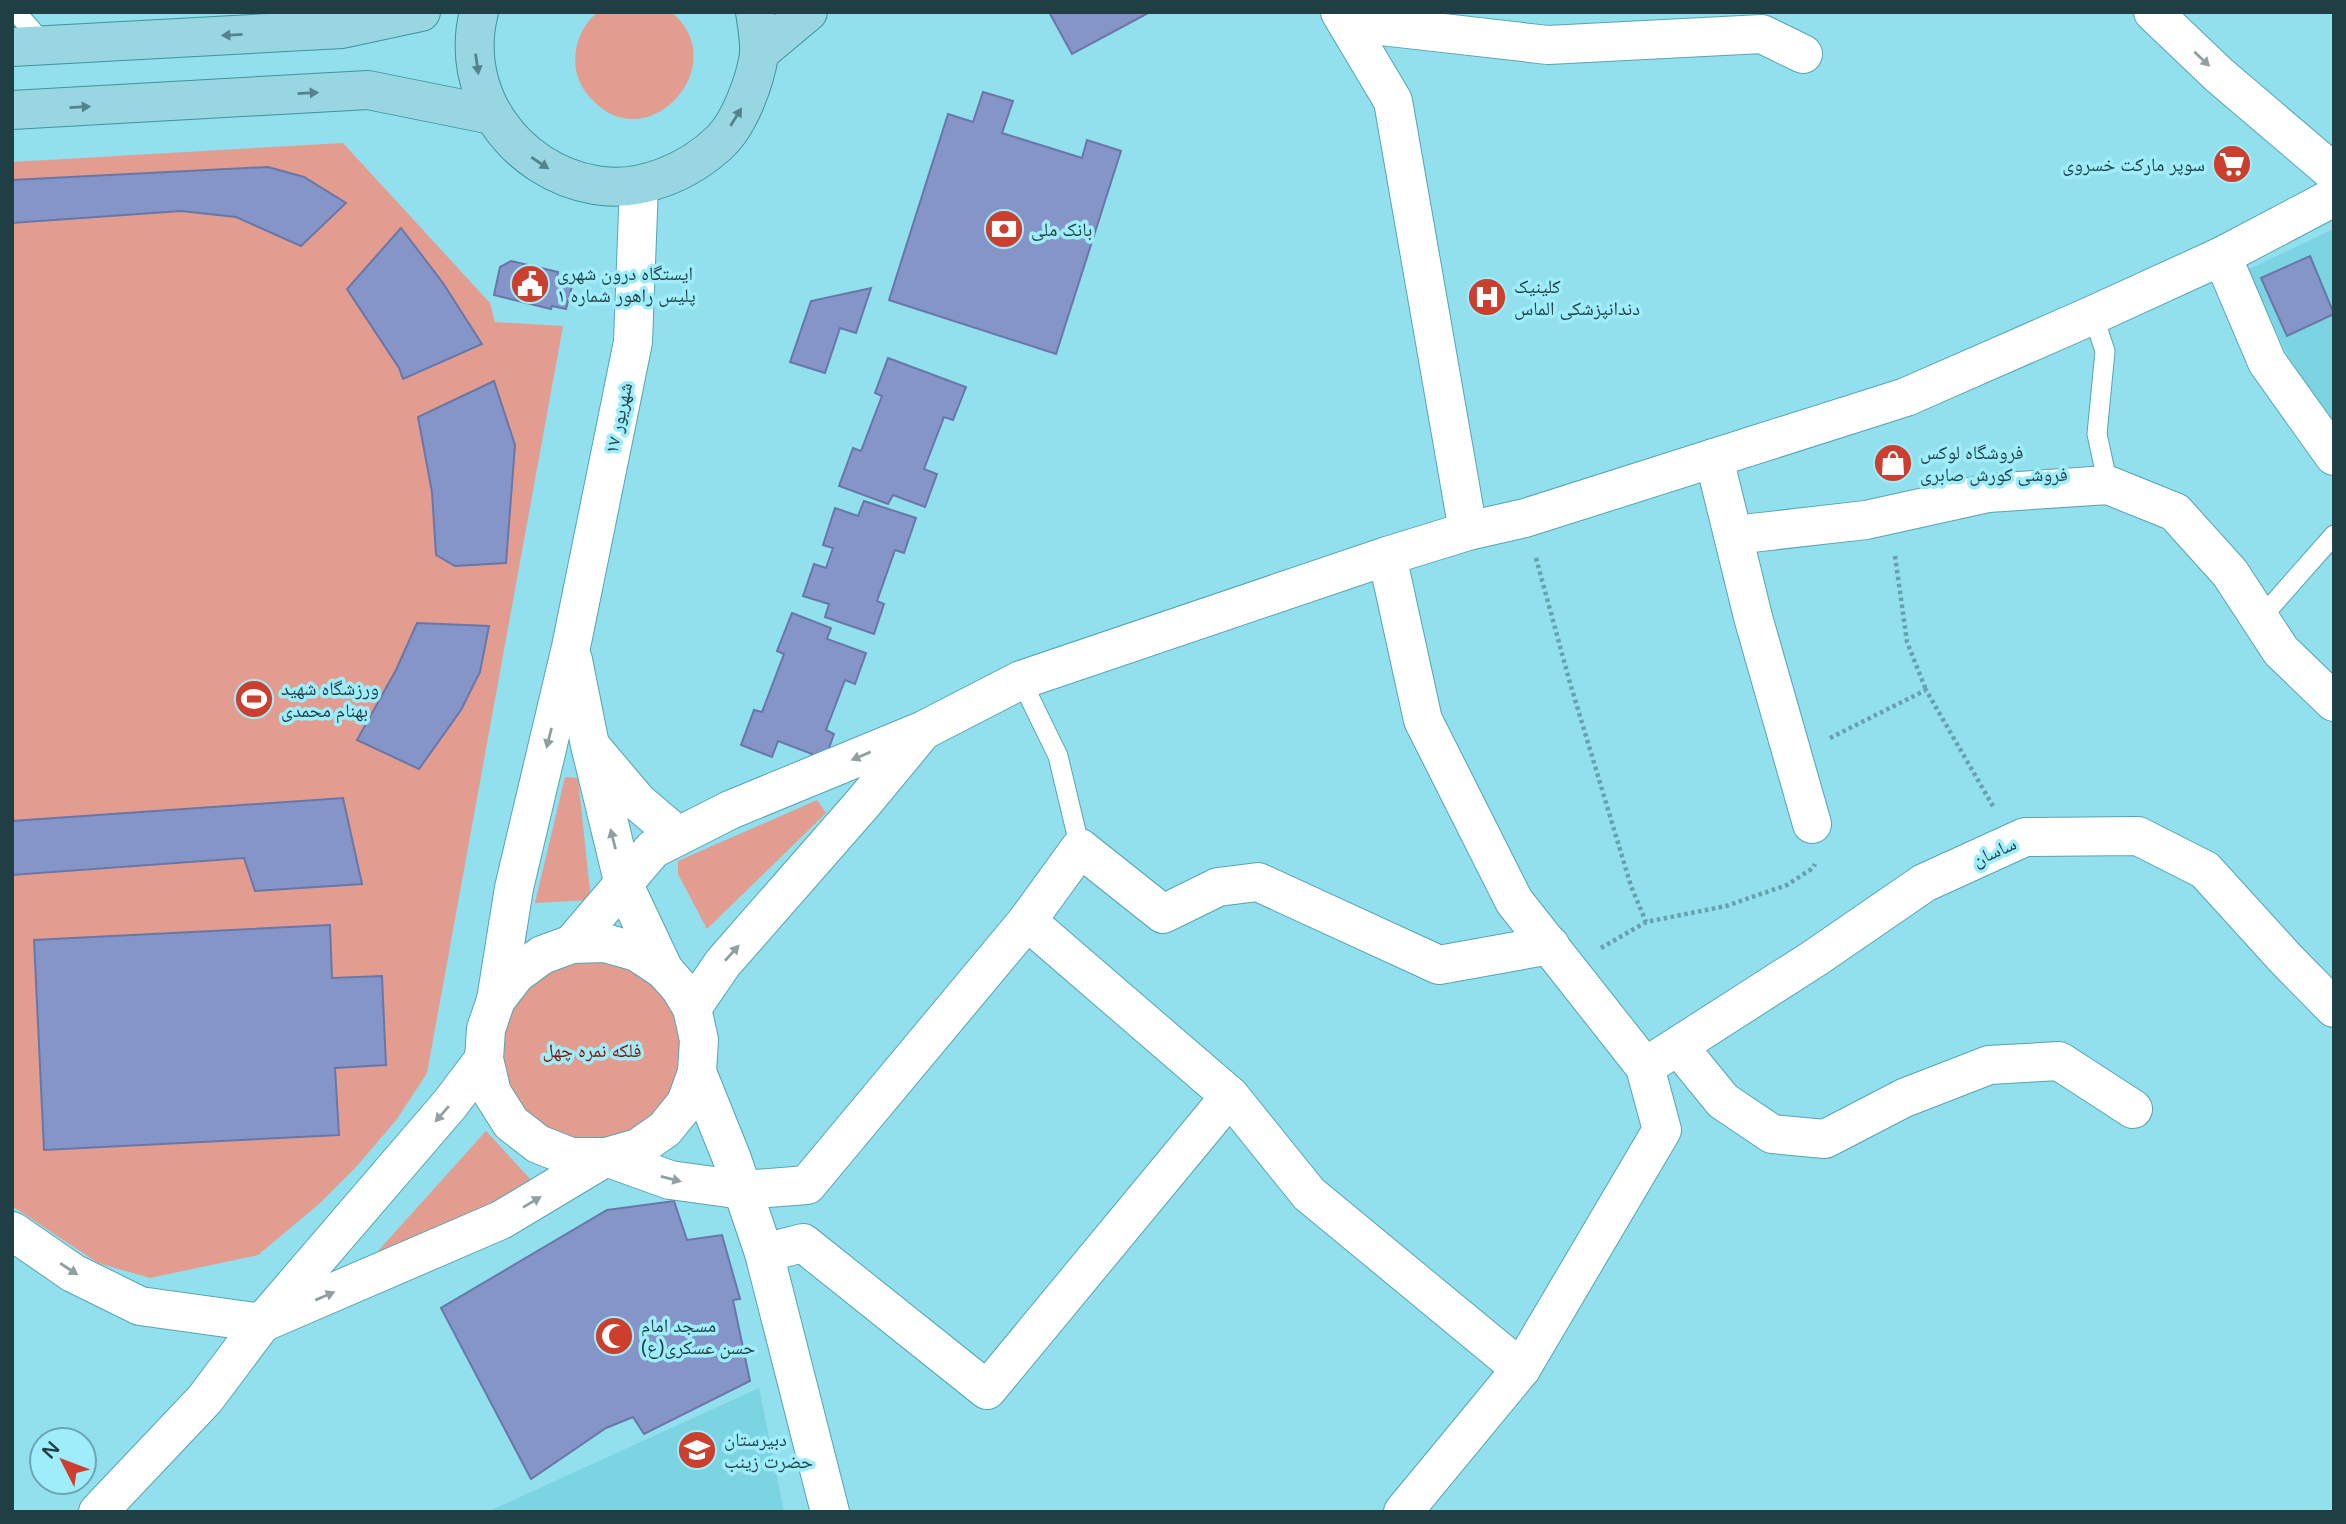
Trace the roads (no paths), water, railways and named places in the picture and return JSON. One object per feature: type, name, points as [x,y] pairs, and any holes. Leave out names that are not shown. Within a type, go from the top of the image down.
[{"type":"main road","points":[[29,47],[342,29],[421,12]]},
{"type":"main road","points":[[479,12],[475,28],[475,58],[481,87],[492,114],[519,149],[555,173],[596,185],[639,185],[684,169],[722,140],[747,99],[759,53],[755,12]]},
{"type":"main road","points":[[759,53],[808,12]]},
{"type":"main road","points":[[12,110],[368,90],[492,114]]},
{"type":"street","points":[[2153,12],[2219,75],[2334,173]]},
{"type":"street","points":[[1343,17],[1548,45],[1762,34],[1803,54]]},
{"type":"street","points":[[1343,17],[1393,101],[1468,531]]},
{"type":"street","name":"۱۷ شهریور","points":[[496,1000],[514,888],[571,647],[633,342],[639,185]]},
{"type":"street","points":[[572,944],[653,849],[730,810],[924,730],[1021,680],[1387,556],[1468,531],[1525,518],[1906,397],[2093,316],[2221,256],[2334,197]]},
{"type":"street","points":[[2221,256],[2267,362],[2334,456]]},
{"type":"street","points":[[1714,458],[1753,617],[1812,824]]},
{"type":"street","points":[[1734,535],[1866,520],[1988,493],[2109,485],[2175,512],[2230,573],[2281,651],[2334,702]]},
{"type":"street","points":[[1387,556],[1423,720],[1514,901],[1645,1067],[1662,1130],[1521,1369],[1404,1512]]},
{"type":"street","points":[[571,647],[590,745],[624,885],[664,970]]},
{"type":"street","points":[[692,1008],[723,963],[924,730]]},
{"type":"street","points":[[590,745],[639,802],[678,836]]},
{"type":"street","name":"ساسان","points":[[1645,1067],[1815,958],[1924,883],[2025,837],[2138,836],[2206,870],[2334,1008]]},
{"type":"street","points":[[12,1231],[73,1273],[140,1306],[262,1323],[501,1220],[606,1157],[638,1147],[666,1129],[686,1103],[697,1072],[699,1040],[692,1008],[680,988],[664,970],[637,952],[605,943],[572,944],[542,955],[516,974],[496,1000],[486,1029],[484,1059],[492,1093],[511,1123],[538,1144],[571,1157],[606,1157],[670,1180],[743,1191],[807,1185],[1027,921],[1080,848],[1163,914],[1218,887],[1258,882],[1439,965],[1558,956]]},
{"type":"street","points":[[1027,921],[1230,1096],[1309,1195],[1521,1369]]},
{"type":"street","points":[[1678,1046],[1723,1101],[1772,1134],[1825,1139],[1904,1098],[1989,1065],[2059,1061],[2133,1109]]},
{"type":"street","points":[[98,1512],[205,1399],[262,1323],[450,1104],[484,1059]]},
{"type":"street","points":[[697,1072],[764,1253],[830,1512]]},
{"type":"street","points":[[764,1253],[803,1243],[987,1390],[1230,1096]]},
{"type":"lane","points":[[16,12],[29,47]]},
{"type":"lane","points":[[2093,316],[2105,351],[2097,434],[2109,485]]},
{"type":"lane","points":[[2260,619],[2334,536]]},
{"type":"lane","points":[[1021,680],[1058,756],[1080,848]]},
{"type":"place","name":"سوپر مارکت خسروی","points":[[2232,164]]},
{"type":"place","name":"بانک ملی","points":[[1004,229]]},
{"type":"place","name":"ایستگاه درون شهری پلیس راهور شماره ۱","points":[[530,284]]},
{"type":"place","name":"کلینیک دندانپزشکی الماس","points":[[1487,297]]},
{"type":"place","name":"فروشگاه لوکس فروشی کورش صابری","points":[[1893,463]]},
{"type":"place","name":"ورزشگاه شهید بهنام محمدی","points":[[254,699]]},
{"type":"place","name":"مسجد امام حسن عسکری(ع)","points":[[614,1336]]},
{"type":"place","name":"دبیرستان حضرت زینب","points":[[697,1450]]},
{"type":"park label","name":"فلکه نمره چهل","points":[[592,1050]]}]
